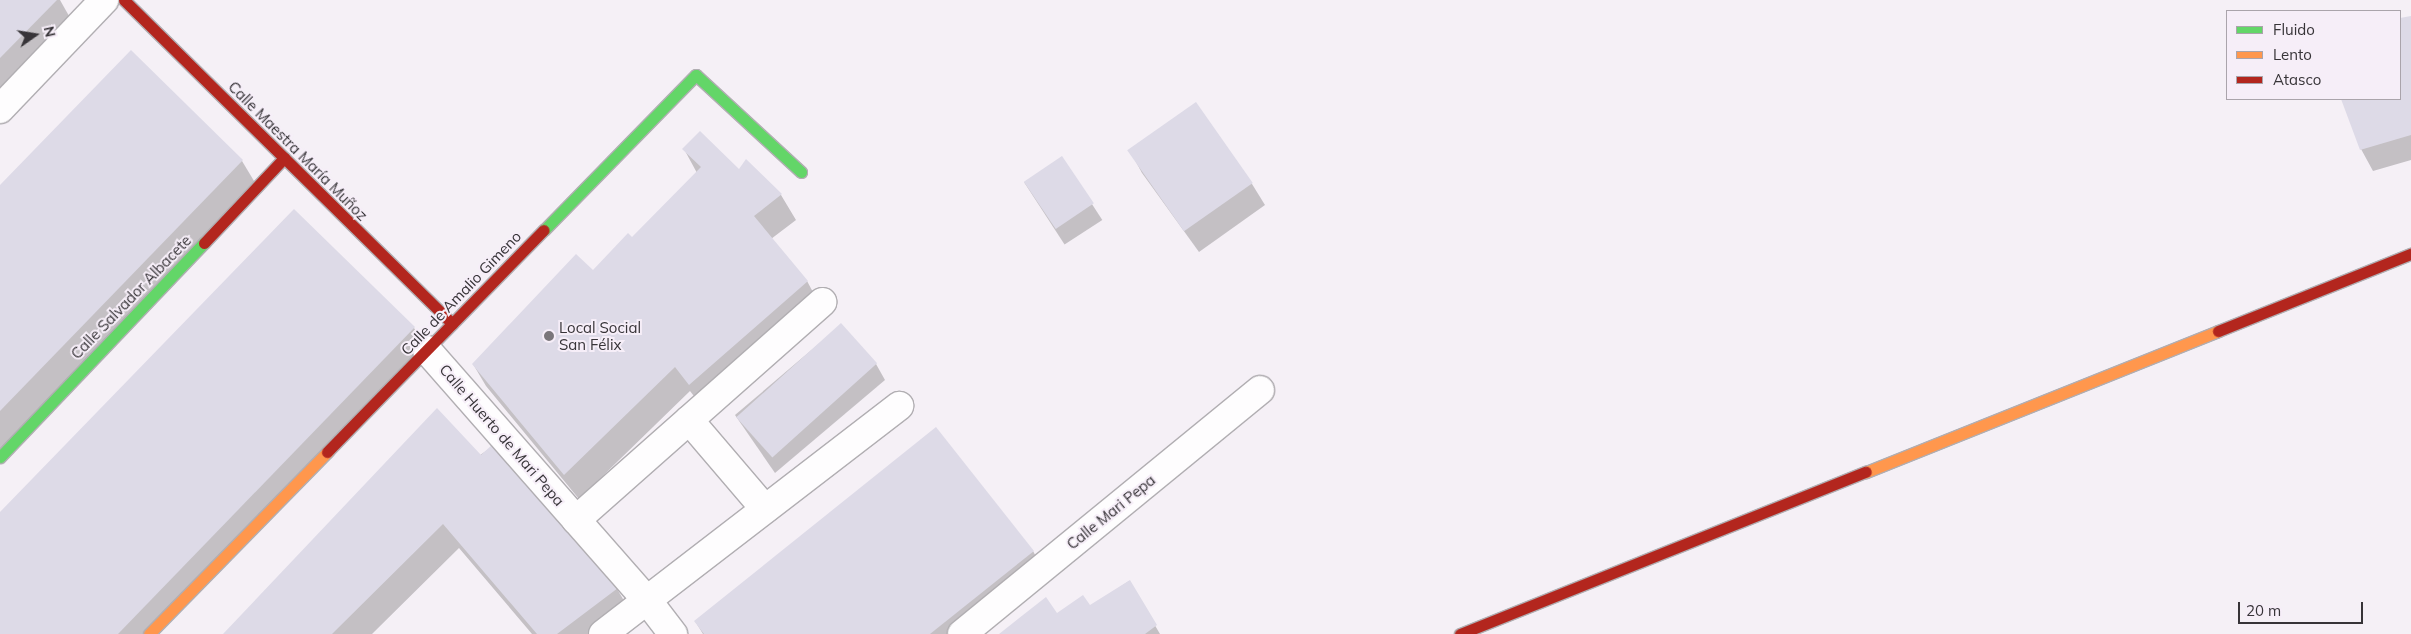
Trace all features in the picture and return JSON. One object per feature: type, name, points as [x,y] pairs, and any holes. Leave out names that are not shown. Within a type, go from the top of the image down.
[{"type":"street","points":[[0,109],[104,0]]},
{"type":"street","name":"Calle Maestra María Muñoz","points":[[124,0],[452,324]]},
{"type":"street","name":"Calle de Amalio Gimeno","points":[[149,634],[696,75],[801,172]]},
{"type":"street","name":"Calle Salvador Albacete","points":[[0,457],[284,158]]},
{"type":"street","points":[[1460,634],[2411,254]]},
{"type":"street","name":"Calle Huerto de Mari Pepa","points":[[576,520],[822,302]]},
{"type":"street","name":"Calle Huerto de Mari Pepa","points":[[427,350],[647,600],[673,634]]},
{"type":"street","name":"Calle Mari Pepa","points":[[962,634],[1260,390]]},
{"type":"street","points":[[603,634],[899,406]]},
{"type":"street","points":[[689,420],[765,509]]},
{"type":"building","points":[[0,0],[57,0],[0,58]]},
{"type":"building","points":[[2411,16],[2411,135],[2360,150],[2341,100],[2401,100],[2401,18]]},
{"type":"building","points":[[131,50],[243,160],[0,411],[0,185]]},
{"type":"building","points":[[1196,102],[1253,183],[1184,231],[1127,150]]},
{"type":"building","points":[[700,131],[739,169],[746,159],[782,194],[754,216],[808,281],[689,385],[675,367],[564,475],[472,364],[576,254],[593,270],[628,233],[632,237],[701,167],[682,149]]},
{"type":"building","points":[[1062,156],[1094,203],[1056,229],[1024,182]]},
{"type":"building","points":[[294,209],[415,327],[118,634],[0,634],[0,512]]},
{"type":"building","points":[[841,323],[877,363],[772,457],[736,417]]},
{"type":"building","points":[[437,408],[481,455],[493,444],[618,588],[557,634],[537,634],[443,524],[332,634],[223,634]]},
{"type":"building","points":[[936,427],[1034,551],[930,634],[704,634],[694,621]]},
{"type":"building","points":[[1130,580],[1157,625],[1145,634],[999,634],[1046,597],[1057,613],[1083,595],[1090,605]]},
{"type":"traffic: fast","points":[[544,230],[696,75],[801,172]]},
{"type":"traffic: fast","points":[[0,457],[204,243]]},
{"type":"traffic: slow","points":[[1866,472],[2218,331]]},
{"type":"traffic: slow","points":[[149,634],[327,452]]},
{"type":"traffic: jam","points":[[124,0],[452,324]]},
{"type":"traffic: jam","points":[[204,243],[284,158]]},
{"type":"traffic: jam","points":[[327,452],[544,230]]},
{"type":"traffic: jam","points":[[2218,331],[2411,254]]},
{"type":"traffic: jam","points":[[1460,634],[1866,472]]},
{"type":"place","name":"Local Social San Félix","points":[[549,336]]}]
